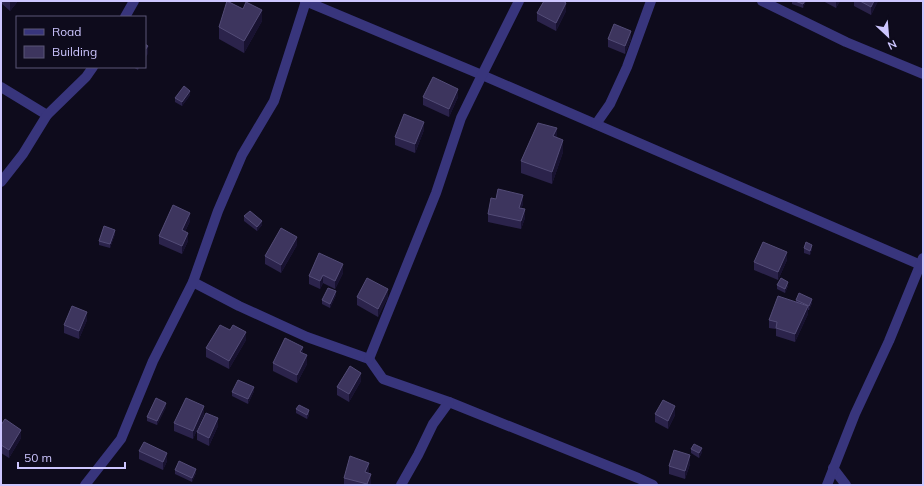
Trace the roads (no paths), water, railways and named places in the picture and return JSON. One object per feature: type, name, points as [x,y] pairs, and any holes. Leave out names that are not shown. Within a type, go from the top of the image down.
[{"type":"street","points":[[126,16],[134,1]]},
{"type":"street","points":[[85,485],[121,439],[153,361],[194,282],[218,211],[242,155],[274,101],[306,1],[922,263],[889,341],[855,414],[827,485]]},
{"type":"street","points":[[369,359],[436,193],[461,118],[519,1]]},
{"type":"street","points":[[596,124],[610,104],[627,67],[651,1]]},
{"type":"street","points":[[762,1],[846,42],[923,74]]},
{"type":"street","points":[[1,182],[23,154],[47,114],[86,77],[92,68]]},
{"type":"street","points":[[1,87],[47,114]]},
{"type":"street","points":[[194,282],[238,306],[307,337],[369,359],[383,379],[449,402],[653,485]]},
{"type":"street","points":[[401,485],[433,424],[449,402]]},
{"type":"street","points":[[833,468],[846,485]]}]
